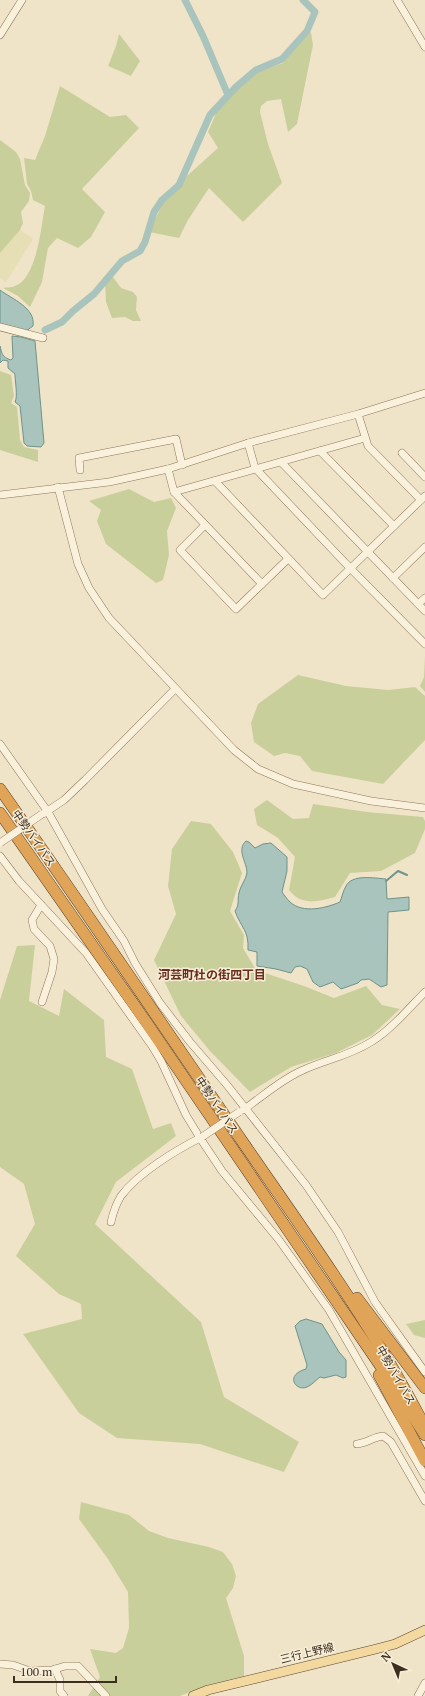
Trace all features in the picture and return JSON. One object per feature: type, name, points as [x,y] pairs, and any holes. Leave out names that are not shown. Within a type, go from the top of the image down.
[{"type":"highway","name":"中勢バイパス","points":[[0,789],[305,1231],[369,1329],[405,1388],[425,1427]]},
{"type":"highway","name":"中勢バイパス","points":[[0,813],[146,1022],[386,1374],[425,1435]]},
{"type":"highway","points":[[305,1231],[425,1388]]},
{"type":"highway","points":[[336,1302],[376,1371],[425,1461]]},
{"type":"main road","name":"三行上野線","points":[[192,1696],[208,1690],[395,1644],[425,1630]]},
{"type":"street","points":[[0,35],[22,0]]},
{"type":"street","points":[[397,0],[425,48]]},
{"type":"street","points":[[0,327],[43,338]]},
{"type":"street","points":[[0,495],[109,482],[168,469],[248,443],[358,414],[425,393]]},
{"type":"street","points":[[215,481],[323,595],[423,498],[368,446],[358,414]]},
{"type":"street","points":[[174,492],[365,438]]},
{"type":"street","points":[[80,470],[79,458],[176,439],[182,465]]},
{"type":"street","points":[[248,443],[255,468],[425,644]]},
{"type":"street","points":[[320,451],[394,526]]},
{"type":"street","points":[[402,453],[425,477]]},
{"type":"street","points":[[281,462],[425,611]]},
{"type":"street","points":[[168,469],[174,492],[262,584]]},
{"type":"street","points":[[58,487],[78,564],[89,588],[109,618],[234,750],[258,769],[293,784],[371,801],[425,808]]},
{"type":"street","points":[[205,525],[180,550],[236,609],[288,559]]},
{"type":"street","points":[[393,578],[425,547]]},
{"type":"street","points":[[418,604],[425,598]]},
{"type":"street","points":[[0,842],[64,800],[175,689]]},
{"type":"street","points":[[0,744],[45,813],[95,897],[124,941],[135,963],[160,1003],[190,1042],[227,1085],[242,1110],[306,1185],[338,1232],[376,1302],[425,1372]]},
{"type":"street","points":[[0,856],[19,881],[86,953],[152,1046],[161,1060],[186,1115],[222,1170],[288,1253],[329,1310],[425,1476]]},
{"type":"street","points":[[41,904],[32,920],[34,929],[50,946],[54,959],[52,972],[42,1002]]},
{"type":"street","points":[[110,1222],[116,1205],[131,1184],[146,1170],[201,1137],[286,1078],[302,1070],[348,1054],[372,1041],[387,1029],[425,992]]},
{"type":"street","points":[[357,1444],[366,1443],[377,1436],[383,1436],[391,1442],[425,1501]]},
{"type":"street","points":[[0,1664],[13,1665],[30,1671],[55,1669],[65,1666],[78,1666],[106,1696]]},
{"type":"street","points":[[55,1669],[60,1680],[60,1690],[64,1696]]},
{"type":"street","points":[[418,1696],[425,1683]]},
{"type":"shaded area","points":[[20,230],[33,239],[6,282],[0,278],[0,253]]},
{"type":"green space","points":[[311,32],[313,45],[297,124],[288,132],[281,99],[267,101],[261,106],[260,112],[268,144],[282,183],[243,222],[209,188],[188,220],[179,238],[149,232],[168,193],[218,148],[208,132],[217,111],[252,74],[283,63],[298,44]]},
{"type":"green space","points":[[119,34],[140,61],[131,76],[108,66]]},
{"type":"green space","points":[[60,86],[110,117],[126,115],[139,128],[82,189],[105,212],[91,237],[78,248],[57,238],[48,248],[42,282],[30,307],[18,296],[3,288],[14,287],[22,281],[33,263],[37,251],[45,206],[33,200],[31,191],[27,184],[24,158],[35,160],[45,136]]},
{"type":"green space","points":[[0,140],[16,152],[20,159],[25,185],[30,193],[29,201],[21,212],[23,223],[20,230],[0,253]]},
{"type":"green space","points":[[113,277],[121,288],[133,292],[137,297],[136,310],[141,321],[133,321],[125,317],[112,318],[106,302],[105,282]]},
{"type":"green space","points":[[0,371],[11,375],[14,396],[11,403],[17,407],[20,440],[24,447],[38,450],[38,462],[0,450]]},
{"type":"green space","points":[[129,489],[154,502],[171,498],[176,508],[167,531],[169,555],[163,580],[156,583],[106,544],[97,521],[101,510],[89,501]]},
{"type":"green space","points":[[425,656],[425,692],[420,686],[424,677]]},
{"type":"green space","points":[[298,675],[346,686],[388,690],[415,687],[425,696],[425,740],[383,784],[312,771],[300,756],[285,753],[274,756],[254,742],[251,723],[258,704]]},
{"type":"green space","points":[[267,800],[293,819],[309,818],[313,804],[367,812],[423,817],[425,821],[425,829],[415,853],[381,871],[350,873],[335,897],[316,901],[305,901],[299,899],[289,890],[295,857],[278,838],[257,825],[254,809]]},
{"type":"green space","points":[[191,821],[211,824],[233,852],[242,873],[230,911],[244,935],[243,948],[256,970],[334,998],[366,986],[382,1005],[400,1009],[372,1035],[336,1053],[291,1067],[250,1092],[210,1051],[181,1016],[154,960],[176,914],[168,886],[172,849]]},
{"type":"green space","points":[[35,945],[29,1001],[59,1016],[64,989],[104,1020],[106,1057],[132,1069],[153,1129],[171,1123],[176,1136],[116,1182],[95,1224],[201,1322],[224,1397],[299,1442],[284,1472],[200,1444],[117,1438],[79,1413],[23,1334],[82,1319],[81,1304],[59,1294],[16,1256],[35,1224],[24,1184],[0,1167],[0,1000],[17,946]]},
{"type":"green space","points":[[425,1320],[425,1338],[414,1335],[406,1324]]},
{"type":"green space","points":[[81,1502],[129,1515],[149,1531],[168,1538],[209,1547],[223,1552],[232,1564],[236,1576],[233,1588],[226,1598],[244,1656],[244,1676],[208,1685],[180,1696],[88,1696],[100,1677],[90,1649],[116,1653],[123,1648],[129,1628],[128,1592],[108,1559],[79,1519]]},
{"type":"water","points":[[0,290],[27,309],[31,314],[33,326],[26,331],[0,325]]},
{"type":"water","points":[[12,336],[35,341],[44,443],[41,447],[27,446],[24,443],[20,406],[15,402],[15,374],[8,368],[8,361],[3,360],[0,363],[0,346],[4,356],[11,360],[13,358]]},
{"type":"water","points":[[246,841],[255,848],[263,844],[271,843],[287,857],[287,871],[282,892],[295,906],[315,909],[340,902],[349,882],[358,878],[386,879],[387,899],[409,897],[409,910],[388,912],[387,985],[381,987],[369,979],[361,980],[358,983],[341,989],[333,982],[320,987],[313,982],[307,969],[300,966],[295,967],[291,973],[257,966],[257,952],[248,950],[246,933],[235,911],[238,904],[238,895],[247,873],[242,852],[243,845]]},
{"type":"water","points":[[306,1319],[322,1324],[339,1352],[346,1360],[346,1377],[343,1378],[336,1375],[324,1378],[320,1377],[307,1387],[303,1388],[296,1385],[294,1382],[295,1375],[306,1369],[307,1365],[295,1326],[300,1321]]},
{"type":"waterway","points":[[185,0],[203,36],[228,95]]},
{"type":"waterway","points":[[45,330],[62,322],[94,294],[122,261],[140,251],[145,242],[154,212],[162,200],[179,185],[210,115],[236,87],[256,70],[282,59],[307,31],[315,12],[303,0]]},
{"type":"waterway","points":[[386,881],[398,871],[407,875]]},
{"type":"district","name":"河芸町杜の街四丁目","points":[[212,975]]}]
